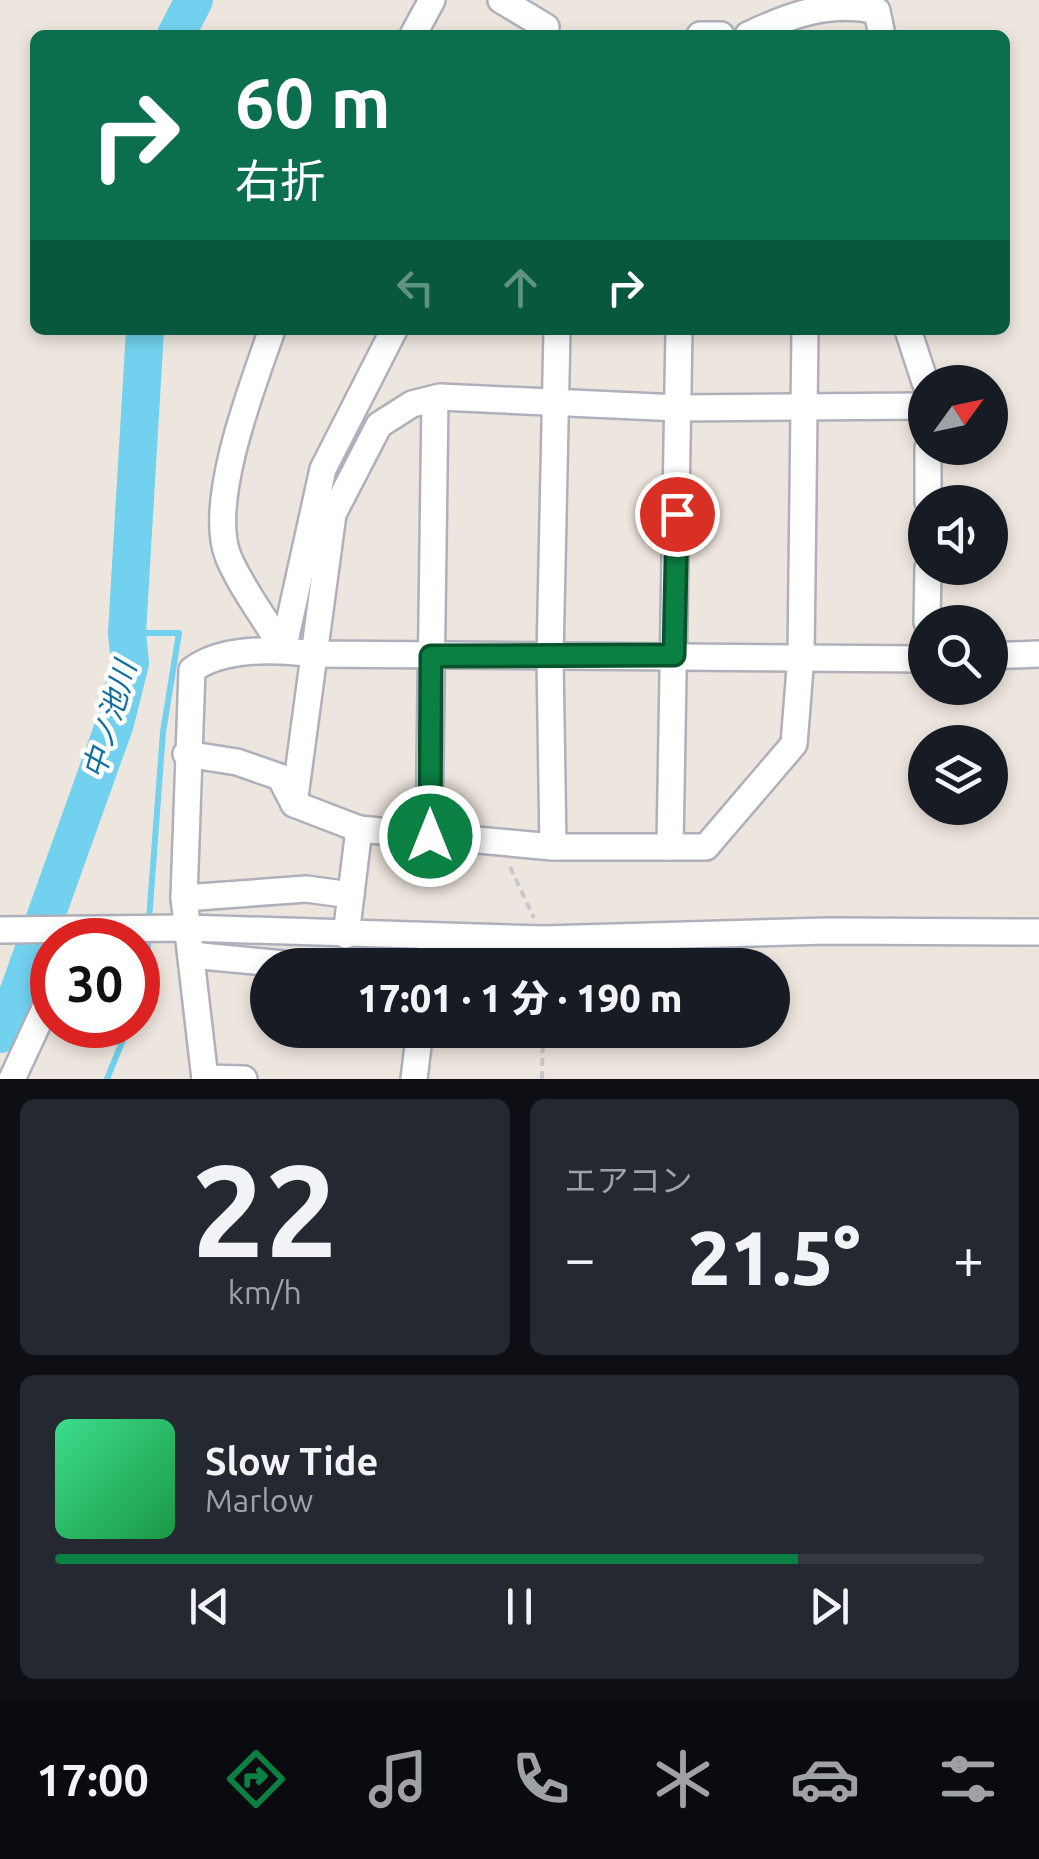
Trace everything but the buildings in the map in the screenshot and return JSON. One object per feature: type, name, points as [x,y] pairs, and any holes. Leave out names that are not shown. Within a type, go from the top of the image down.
[{"type":"street","points":[[416,30],[432,0]]},
{"type":"street","points":[[501,0],[543,30]]},
{"type":"street","points":[[544,30],[554,0]]},
{"type":"street","points":[[758,30],[790,15],[854,4],[877,11],[881,30]]},
{"type":"street","points":[[270,335],[242,418],[220,522],[228,556],[283,650]]},
{"type":"street","points":[[283,650],[324,469],[391,335]]},
{"type":"street","points":[[553,847],[550,656],[557,335]]},
{"type":"street","points":[[670,847],[678,335]]},
{"type":"street","points":[[186,754],[237,762],[280,777],[294,804],[359,828],[553,847],[706,847],[794,744],[801,656],[805,335]]},
{"type":"street","points":[[910,335],[919,365]]},
{"type":"street","points":[[430,836],[435,398]]},
{"type":"street","points":[[294,804],[333,514],[379,425],[412,404],[435,398],[679,408],[908,406]]},
{"type":"street","points":[[244,1079],[205,1078],[186,928],[186,754],[192,670],[206,659],[283,650],[431,656],[908,659]]},
{"type":"street","points":[[1008,655],[1039,654]]},
{"type":"street","points":[[346,936],[359,828]]},
{"type":"street","points":[[184,898],[306,889],[350,895]]},
{"type":"street","points":[[160,929],[544,939],[828,931],[1039,932]]},
{"type":"street","points":[[0,930],[30,932]]},
{"type":"street","points":[[430,948],[432,937]]},
{"type":"street","points":[[191,955],[250,961]]},
{"type":"street","points":[[12,1079],[30,1040]]},
{"type":"street","points":[[414,1079],[418,1048]]},
{"type":"path","points":[[498,842],[544,939]]},
{"type":"path","points":[[542,1079],[543,1048]]},
{"type":"waterway","name":"中ノ池川","points":[[179,30],[194,0]]},
{"type":"waterway","name":"中ノ池川","points":[[0,1034],[115,723],[130,663],[127,633],[145,335]]},
{"type":"waterway","points":[[127,633],[179,633],[163,732],[149,918]]},
{"type":"waterway","points":[[107,1079],[120,1048]]},
{"type":"route","points":[[430,836],[431,656],[674,655],[677,514]]}]
